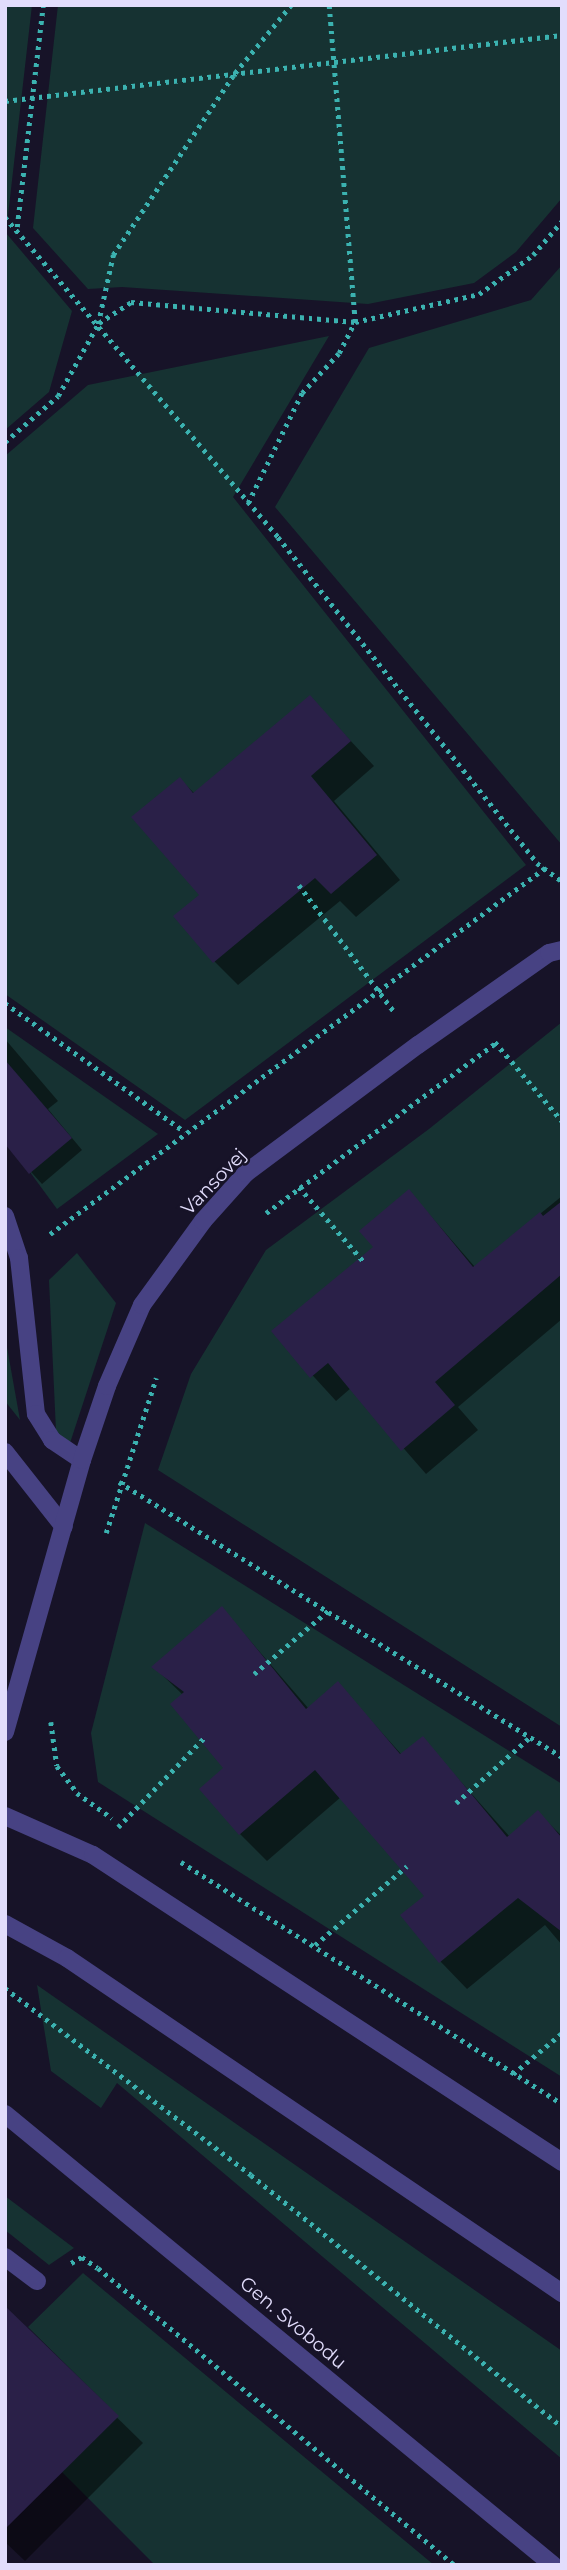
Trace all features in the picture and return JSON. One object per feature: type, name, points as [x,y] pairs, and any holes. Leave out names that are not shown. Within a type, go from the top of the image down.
[{"type":"street","name":"Vansovej","points":[[5,1732],[82,1460],[107,1386],[142,1305],[203,1221],[246,1173],[418,1045],[549,953],[562,950]]},
{"type":"street","points":[[5,1216],[19,1258],[36,1414],[52,1440],[82,1460]]},
{"type":"street","points":[[5,1452],[65,1527]]},
{"type":"street","points":[[5,1816],[93,1855],[562,2162]]},
{"type":"street","points":[[5,1924],[67,1958],[562,2292]]},
{"type":"street","name":"Gen. Svobodu","points":[[5,2114],[553,2565]]},
{"type":"street","points":[[5,2257],[37,2281]]},
{"type":"path","points":[[17,227],[43,5]]},
{"type":"path","points":[[5,442],[58,397],[98,324],[113,255],[235,73],[291,5]]},
{"type":"path","points":[[248,503],[302,393],[339,353],[355,322],[328,5]]},
{"type":"path","points":[[5,101],[32,101],[235,73],[333,64],[562,35]]},
{"type":"path","points":[[5,218],[17,227],[248,503],[545,868],[562,881]]},
{"type":"path","points":[[98,324],[131,302],[355,322],[479,294],[533,255],[562,221]]},
{"type":"path","points":[[19,1258],[378,989],[545,868]]},
{"type":"path","points":[[299,885],[418,1045]]},
{"type":"path","points":[[5,1003],[186,1132]]},
{"type":"path","points":[[257,1220],[496,1043],[562,1121]]},
{"type":"path","points":[[299,1187],[363,1261]]},
{"type":"path","points":[[101,1547],[158,1374]]},
{"type":"path","points":[[82,1460],[562,1756]]},
{"type":"path","points":[[254,1674],[329,1610]]},
{"type":"path","points":[[52,1714],[57,1766],[77,1793],[132,1831]]},
{"type":"path","points":[[121,1824],[205,1737]]},
{"type":"path","points":[[456,1803],[530,1737]]},
{"type":"path","points":[[178,1860],[562,2104]]},
{"type":"path","points":[[315,1945],[407,1866]]},
{"type":"path","points":[[5,1988],[251,2175],[562,2427]]},
{"type":"path","points":[[513,2074],[562,2033]]},
{"type":"path","points":[[37,2281],[82,2257],[455,2565]]},
{"type":"green space","points":[[5,5],[32,5],[6,233],[72,311],[49,392],[5,430]]},
{"type":"green space","points":[[58,5],[562,5],[562,198],[516,252],[474,283],[368,304],[122,287],[88,289],[33,228]]},
{"type":"green space","points":[[562,265],[562,845],[275,507],[369,348],[531,300]]},
{"type":"green space","points":[[329,336],[233,497],[526,865],[185,1120],[5,994],[5,456],[88,385]]},
{"type":"green space","points":[[562,1022],[562,1727],[158,1470],[191,1374],[266,1250],[429,1129]]},
{"type":"green space","points":[[5,1027],[158,1134],[57,1209],[5,1138]]},
{"type":"green space","points":[[77,1253],[116,1303],[69,1446],[56,1431],[49,1280]]},
{"type":"green space","points":[[5,1336],[20,1420],[5,1401]]},
{"type":"green space","points":[[145,1523],[562,1784],[562,2077],[98,1782],[91,1733]]},
{"type":"green space","points":[[37,1985],[562,2351],[562,2459],[117,2083],[101,2108],[51,2071]]},
{"type":"green space","points":[[5,2196],[74,2248],[49,2265],[5,2230]]},
{"type":"green space","points":[[83,2273],[434,2565],[155,2565],[62,2472],[118,2416],[28,2327]]},
{"type":"building","points":[[310,695],[351,741],[311,776],[377,855],[331,894],[315,878],[213,963],[173,916],[199,895],[131,817],[180,777],[193,793]]},
{"type":"building","points":[[5,1060],[72,1138],[29,1174],[5,1144]]},
{"type":"building","points":[[409,1189],[473,1267],[540,1212],[543,1216],[562,1201],[562,1274],[435,1382],[455,1405],[401,1451],[328,1363],[310,1378],[271,1331],[373,1247],[359,1231]]},
{"type":"building","points":[[222,1606],[306,1709],[338,1681],[400,1754],[423,1736],[507,1837],[538,1810],[562,1838],[562,1932],[518,1898],[439,1963],[400,1915],[424,1896],[315,1770],[239,1835],[199,1789],[223,1768],[170,1704],[184,1692],[151,1667]]},
{"type":"building","points":[[5,2306],[119,2416],[5,2529]]}]
